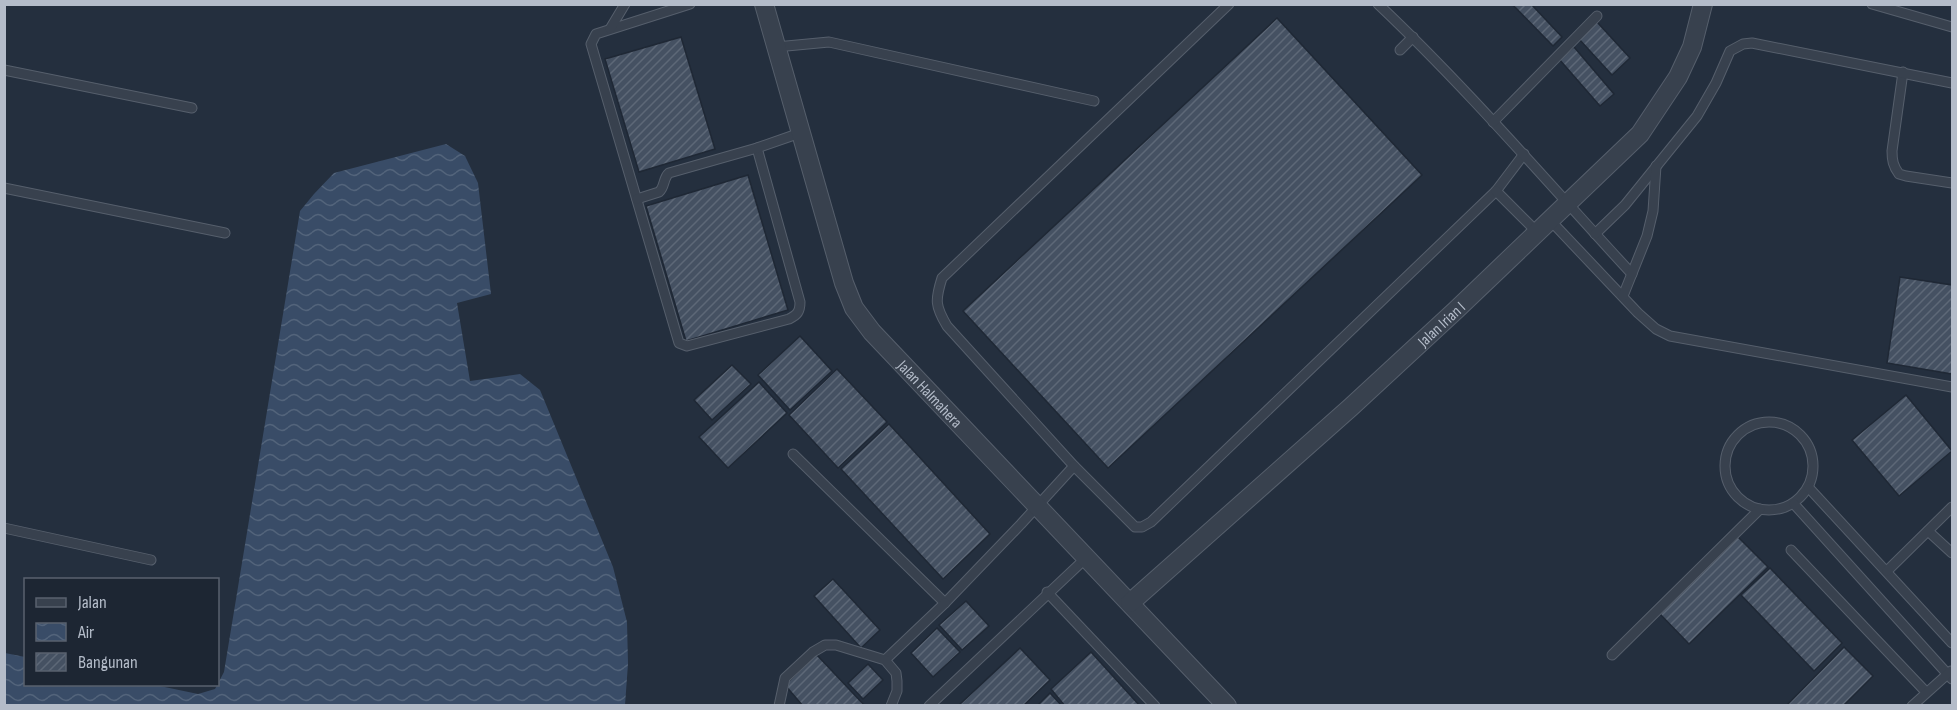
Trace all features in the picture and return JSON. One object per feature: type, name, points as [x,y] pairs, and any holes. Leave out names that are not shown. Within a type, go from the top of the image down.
[{"type":"street","name":"Jalan Halmahera","points":[[764,4],[833,248],[854,308],[872,332],[1227,705]]},
{"type":"street","name":"Jalan Irian I","points":[[1130,603],[1351,407],[1640,134],[1678,77],[1692,47],[1703,4]]},
{"type":"lane","points":[[610,29],[625,4]]},
{"type":"lane","points":[[690,4],[596,34],[591,44],[679,343],[687,346],[789,319],[797,315],[800,309],[758,148]]},
{"type":"lane","points":[[1229,4],[942,278],[936,296],[937,310],[947,326],[1074,466],[1135,527],[1142,527],[1151,522],[1496,191],[1524,154]]},
{"type":"lane","points":[[1378,4],[1524,154],[1632,274]]},
{"type":"lane","points":[[1872,4],[1953,27]]},
{"type":"lane","points":[[1493,122],[1597,16]]},
{"type":"lane","points":[[1400,50],[1413,38]]},
{"type":"lane","points":[[776,47],[829,42],[1094,101]]},
{"type":"lane","points":[[1595,234],[1625,205],[1697,116],[1731,51],[1736,47],[1752,43],[1953,83]]},
{"type":"lane","points":[[4,70],[192,108]]},
{"type":"lane","points":[[1903,72],[1892,150],[1894,168],[1899,174],[1906,176],[1953,183]]},
{"type":"lane","points":[[637,199],[662,190],[665,176],[669,173],[758,148],[800,133]]},
{"type":"lane","points":[[1623,297],[1647,236],[1653,210],[1656,166]]},
{"type":"lane","points":[[4,188],[225,233]]},
{"type":"lane","points":[[1496,191],[1544,226],[1656,329],[1670,336],[1953,387]]},
{"type":"lane","points":[[1775,422],[1795,430],[1809,446],[1814,467],[1809,488],[1794,504],[1774,511],[1753,508],[1735,495],[1726,476],[1726,454],[1736,436],[1754,424],[1775,422]]},
{"type":"lane","points":[[793,454],[945,603]]},
{"type":"lane","points":[[885,660],[945,603],[1022,524],[1037,504],[1074,466]]},
{"type":"lane","points":[[1809,488],[1953,643]]},
{"type":"lane","points":[[1794,504],[1951,674],[1912,705]]},
{"type":"lane","points":[[1887,571],[1953,507]]},
{"type":"lane","points":[[1612,655],[1760,509]]},
{"type":"lane","points":[[4,528],[151,560]]},
{"type":"lane","points":[[1928,531],[1953,553]]},
{"type":"lane","points":[[1791,550],[1926,692]]},
{"type":"lane","points":[[929,705],[1047,592],[1087,557]]},
{"type":"lane","points":[[1047,592],[1155,705]]},
{"type":"lane","points":[[779,705],[785,678],[813,652],[825,645],[836,645],[885,660],[896,673],[897,691],[891,705]]},
{"type":"water","points":[[446,144],[465,156],[478,183],[491,294],[457,303],[470,381],[520,374],[540,390],[613,567],[627,622],[628,664],[625,705],[5,705],[5,653],[24,657],[24,686],[160,686],[198,694],[219,686],[224,672],[300,211],[334,173]]},
{"type":"building","points":[[1512,4],[1531,4],[1562,37],[1553,46]]},
{"type":"building","points":[[1277,18],[1422,175],[1108,468],[963,311]]},
{"type":"building","points":[[1597,22],[1630,58],[1612,75],[1579,39]]},
{"type":"building","points":[[681,37],[715,149],[639,172],[605,59]]},
{"type":"building","points":[[1574,47],[1614,94],[1600,106],[1559,59]]},
{"type":"building","points":[[748,175],[788,310],[686,341],[646,206]]},
{"type":"building","points":[[1900,277],[1952,285],[1952,374],[1887,363]]},
{"type":"building","points":[[800,336],[832,371],[790,410],[758,375]]},
{"type":"building","points":[[732,365],[751,384],[712,420],[694,400]]},
{"type":"building","points":[[837,369],[887,422],[838,468],[789,415]]},
{"type":"building","points":[[759,382],[787,413],[728,468],[699,437]]},
{"type":"building","points":[[1906,395],[1952,451],[1899,496],[1852,440]]},
{"type":"building","points":[[889,424],[990,534],[943,579],[841,469]]},
{"type":"building","points":[[1738,537],[1768,567],[1689,644],[1660,614]]},
{"type":"building","points":[[1770,568],[1842,643],[1814,671],[1741,595]]},
{"type":"building","points":[[833,579],[880,630],[861,648],[814,596]]},
{"type":"building","points":[[966,601],[989,626],[962,650],[939,625]]},
{"type":"building","points":[[937,628],[960,652],[933,677],[911,653]]},
{"type":"building","points":[[1844,647],[1873,676],[1843,706],[1786,706]]},
{"type":"building","points":[[1020,648],[1050,680],[1023,706],[958,706]]},
{"type":"building","points":[[1091,652],[1140,706],[1065,706],[1051,689]]},
{"type":"building","points":[[816,654],[865,706],[803,706],[785,685]]},
{"type":"building","points":[[868,664],[883,680],[863,699],[848,683]]},
{"type":"building","points":[[1050,693],[1062,706],[1037,706]]}]
